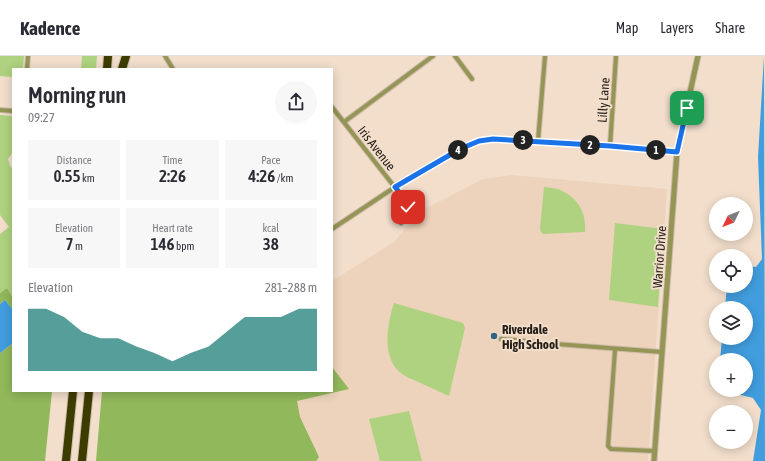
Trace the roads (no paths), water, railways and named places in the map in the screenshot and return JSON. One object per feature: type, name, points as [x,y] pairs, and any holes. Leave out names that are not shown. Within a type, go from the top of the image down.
[{"type":"highway","points":[[106,68],[107,56]]},
{"type":"highway","points":[[121,56],[121,68]]},
{"type":"highway","points":[[121,68],[126,56]]},
{"type":"highway","points":[[66,461],[74,392]]},
{"type":"highway","points":[[82,461],[89,392]]},
{"type":"street","points":[[27,68],[28,56]]},
{"type":"street","points":[[165,56],[172,68]]},
{"type":"street","points":[[344,122],[433,56]]},
{"type":"street","points":[[455,56],[472,79]]},
{"type":"street","points":[[538,141],[545,56]]},
{"type":"street","name":"Lilly Lane","points":[[610,146],[616,56]]},
{"type":"street","name":"Warrior Drive","points":[[654,461],[677,152],[698,56]]},
{"type":"street","name":"Iris Avenue","points":[[333,108],[404,198],[408,207],[408,213],[401,223]]},
{"type":"street","points":[[0,110],[12,111]]},
{"type":"street","points":[[333,228],[395,187],[460,149],[479,141],[493,139],[538,141],[677,152]]},
{"type":"street","points":[[501,339],[536,342]]},
{"type":"street","points":[[556,344],[615,350],[662,352]]},
{"type":"street","points":[[615,350],[608,446],[611,449],[654,451]]},
{"type":"water","points":[[764,56],[765,461],[753,461],[761,410],[753,398],[749,397],[753,397],[753,353],[721,353],[721,345],[753,345],[753,301],[726,301],[726,293],[753,293],[753,267],[756,267],[762,259],[758,157]]},
{"type":"water","points":[[5,300],[12,309],[12,344],[0,353],[0,304]]},
{"type":"tunnel","points":[[536,342],[556,344]]},
{"type":"place","name":"Riverdale High School","points":[[494,336]]}]
